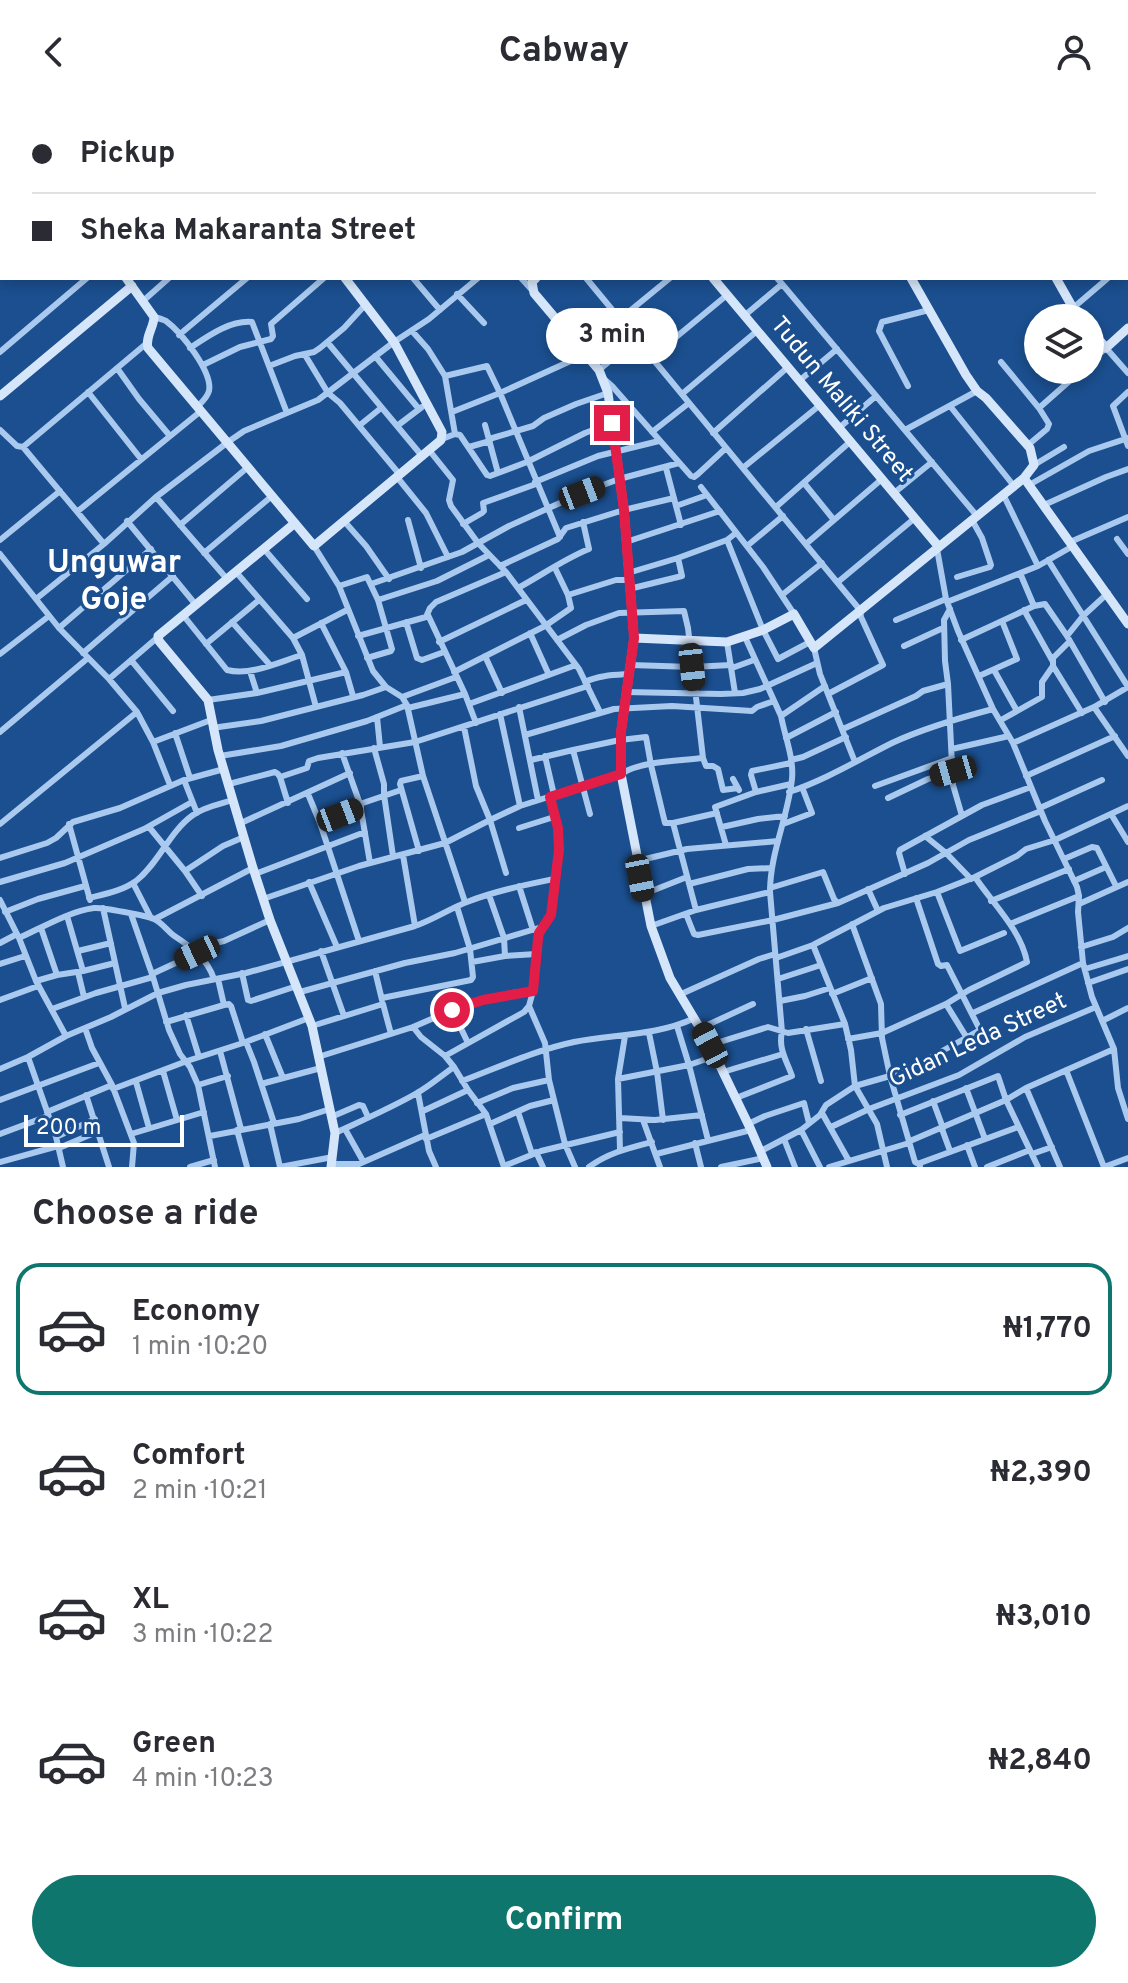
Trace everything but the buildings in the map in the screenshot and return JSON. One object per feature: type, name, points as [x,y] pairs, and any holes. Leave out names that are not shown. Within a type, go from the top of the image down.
[{"type":"street","points":[[0,352],[85,280]]},
{"type":"street","points":[[143,301],[167,280]]},
{"type":"street","points":[[179,335],[245,280]]},
{"type":"street","points":[[203,365],[240,347],[272,337],[271,324],[322,280]]},
{"type":"street","points":[[347,280],[394,342],[423,406]]},
{"type":"street","points":[[415,280],[440,310]]},
{"type":"street","points":[[36,599],[156,497],[228,442],[244,431],[318,400],[440,310],[475,280]]},
{"type":"street","points":[[523,280],[691,476],[694,477],[726,448]]},
{"type":"street","points":[[534,280],[534,293]]},
{"type":"street","points":[[591,280],[860,610],[883,665],[826,690],[781,716]]},
{"type":"street","points":[[620,319],[668,280]]},
{"type":"street","name":"Tudun Maliki Street","points":[[715,280],[938,548]]},
{"type":"street","points":[[912,280],[966,375],[1028,445],[1034,465]]},
{"type":"street","points":[[1057,280],[1071,304]]},
{"type":"street","points":[[1078,304],[1106,280]]},
{"type":"street","points":[[744,316],[780,281],[932,462],[975,518],[991,565],[957,577]]},
{"type":"street","points":[[0,396],[129,282],[154,317],[147,343],[23,447]]},
{"type":"street","points":[[457,294],[484,323]]},
{"type":"street","points":[[652,357],[727,295]]},
{"type":"street","points":[[269,366],[314,352],[328,343],[366,304]]},
{"type":"street","points":[[908,386],[879,331],[880,325],[929,310]]},
{"type":"street","points":[[78,511],[170,436],[199,409],[209,391],[203,365],[164,320],[154,317]]},
{"type":"street","points":[[190,348],[220,330],[248,321],[254,324],[287,413]]},
{"type":"street","points":[[1106,348],[1128,328]]},
{"type":"street","points":[[412,331],[445,376],[455,434]]},
{"type":"street","points":[[682,394],[757,331]]},
{"type":"street","points":[[601,374],[636,339]]},
{"type":"street","points":[[147,343],[148,348],[314,546],[339,586],[373,671],[408,706],[423,776],[465,902]]},
{"type":"street","points":[[328,343],[397,426],[453,480],[449,500],[451,506],[478,543],[506,572],[576,665],[600,712]]},
{"type":"street","points":[[1104,346],[1128,373]]},
{"type":"street","points":[[799,381],[837,349]]},
{"type":"street","points":[[452,412],[586,354]]},
{"type":"street","points":[[305,355],[328,393],[360,425],[426,513],[448,557]]},
{"type":"street","points":[[375,356],[423,406],[442,432],[441,440]]},
{"type":"street","points":[[1001,362],[1049,424],[1028,445]]},
{"type":"street","points":[[445,376],[485,366],[500,393],[560,537]]},
{"type":"street","points":[[713,433],[788,367]]},
{"type":"street","points":[[117,368],[170,436]]},
{"type":"street","points":[[601,374],[608,393],[624,510],[634,638],[620,740],[621,774],[637,861],[651,926],[667,970],[710,1045],[764,1159]]},
{"type":"street","points":[[1039,408],[1066,384]]},
{"type":"street","points":[[905,430],[977,391]]},
{"type":"street","points":[[88,392],[141,459]]},
{"type":"street","points":[[778,659],[812,645],[860,610],[1014,486],[1086,452],[1127,441],[1113,406],[1128,392]]},
{"type":"street","points":[[469,447],[533,426],[544,418],[608,393]]},
{"type":"street","points":[[839,428],[876,396]]},
{"type":"street","points":[[652,432],[689,403]]},
{"type":"street","points":[[744,467],[820,405]]},
{"type":"street","points":[[397,426],[423,406]]},
{"type":"street","points":[[950,406],[1014,486]]},
{"type":"street","points":[[360,425],[381,408]]},
{"type":"street","points":[[314,546],[441,440],[455,434],[460,435],[487,475],[527,462],[612,423]]},
{"type":"street","points":[[485,425],[498,473]]},
{"type":"street","points":[[0,430],[17,446],[23,447],[104,544]]},
{"type":"street","points":[[463,524],[484,511],[483,503],[586,460],[659,441]]},
{"type":"street","points":[[776,507],[851,441]]},
{"type":"street","points":[[1026,482],[1034,465],[1064,447]]},
{"type":"street","points":[[894,493],[932,462]]},
{"type":"street","points":[[371,584],[448,557],[547,508],[619,479],[679,463]]},
{"type":"street","points":[[180,525],[248,467]]},
{"type":"street","points":[[666,468],[681,525]]},
{"type":"street","points":[[1044,505],[1128,469]]},
{"type":"street","points":[[806,544],[882,479]]},
{"type":"street","points":[[1026,482],[1128,624]]},
{"type":"street","points":[[804,483],[834,520]]},
{"type":"street","points":[[701,487],[782,595],[812,645],[855,762]]},
{"type":"street","points":[[0,540],[60,491]]},
{"type":"street","points":[[1003,494],[1038,566]]},
{"type":"street","points":[[500,566],[560,537],[566,528],[583,522],[624,510],[707,495]]},
{"type":"street","points":[[204,553],[272,496]]},
{"type":"street","points":[[156,497],[227,579]]},
{"type":"street","points":[[626,542],[720,511]]},
{"type":"street","points":[[747,546],[783,516]]},
{"type":"street","points":[[896,620],[948,603],[1038,566],[1072,544],[1128,517]]},
{"type":"street","points":[[838,582],[915,518]]},
{"type":"street","points":[[408,520],[421,568]]},
{"type":"street","points":[[127,521],[196,605]]},
{"type":"street","points":[[344,521],[389,579]]},
{"type":"street","points":[[518,588],[590,548],[583,522]]},
{"type":"street","points":[[109,679],[295,523]]},
{"type":"street","points":[[629,580],[727,540],[736,533]]},
{"type":"street","points":[[1117,539],[1128,554]]},
{"type":"street","points":[[727,540],[763,630],[788,676]]},
{"type":"street","points":[[938,548],[948,603],[961,640],[1011,740],[1074,881],[1079,900],[1084,966],[1096,1007],[1114,1049],[1118,1088],[1128,1119]]},
{"type":"street","points":[[59,628],[151,549]]},
{"type":"street","points":[[264,549],[307,599]]},
{"type":"street","points":[[0,554],[59,628],[137,712],[170,785]]},
{"type":"street","points":[[378,600],[437,581],[489,555]]},
{"type":"street","points":[[568,595],[616,580],[682,576],[678,558]]},
{"type":"street","points":[[1048,560],[1126,689],[1128,698]]},
{"type":"street","points":[[782,595],[822,563]]},
{"type":"street","points":[[402,697],[455,675],[545,626],[571,608],[555,568]]},
{"type":"street","points":[[236,572],[293,638],[302,655],[316,707]]},
{"type":"street","points":[[476,723],[428,615],[436,602],[506,572]]},
{"type":"street","points":[[1020,573],[1034,606]]},
{"type":"street","points":[[0,732],[173,576]]},
{"type":"street","points":[[339,586],[367,577],[378,600],[392,647],[391,651],[367,658]]},
{"type":"street","points":[[1001,720],[1042,697],[1042,682],[1068,638],[1083,616],[1108,593]]},
{"type":"street","points":[[206,644],[259,600]]},
{"type":"street","points":[[439,642],[526,600]]},
{"type":"street","points":[[948,603],[943,628],[949,720],[956,798],[962,816]]},
{"type":"street","points":[[961,640],[1024,610],[1045,604],[1105,702]]},
{"type":"street","points":[[293,638],[347,610]]},
{"type":"street","points":[[1024,610],[1082,713]]},
{"type":"street","points":[[557,640],[619,613],[684,611],[703,758],[706,766],[718,769],[723,790],[738,788]]},
{"type":"street","points":[[634,638],[727,642],[763,630],[794,614]]},
{"type":"street","points":[[183,615],[227,670],[232,672],[250,671],[302,655]]},
{"type":"street","points":[[358,636],[428,615]]},
{"type":"street","points":[[1,652],[49,616]]},
{"type":"street","points":[[979,676],[1018,657],[1002,621]]},
{"type":"street","points":[[232,622],[270,665]]},
{"type":"street","points":[[406,622],[417,658],[422,660],[444,652]]},
{"type":"street","points":[[321,623],[346,672],[353,696]]},
{"type":"street","points":[[904,646],[943,628]]},
{"type":"street","points":[[530,633],[549,675]]},
{"type":"street","points":[[158,636],[208,700],[220,756],[254,871],[311,1022],[330,1113],[361,1164]]},
{"type":"street","points":[[736,1098],[792,1076],[783,1054],[781,1038],[770,890],[790,788],[791,762],[781,716],[745,637]]},
{"type":"street","points":[[727,642],[735,693]]},
{"type":"street","points":[[485,656],[502,693]]},
{"type":"street","points":[[131,660],[173,711]]},
{"type":"street","points":[[280,777],[307,768],[310,760],[415,742],[464,727],[587,684],[593,678],[630,670],[731,667],[754,660]]},
{"type":"street","points":[[626,692],[754,691],[817,663]]},
{"type":"street","points":[[469,704],[576,665]]},
{"type":"street","points":[[994,670],[1017,711]]},
{"type":"street","points":[[250,671],[257,693]]},
{"type":"street","points":[[208,700],[257,693],[346,672]]},
{"type":"street","points":[[843,729],[921,692],[948,684]]},
{"type":"street","points":[[153,742],[212,724],[261,721],[386,687]]},
{"type":"street","points":[[952,749],[1011,740],[1082,713],[1126,689]]},
{"type":"street","points":[[220,756],[281,746],[408,706],[465,694]]},
{"type":"street","points":[[525,735],[600,712],[665,706],[752,711],[774,701]]},
{"type":"street","points":[[519,707],[538,800]]},
{"type":"street","points":[[1094,707],[1128,756]]},
{"type":"street","points":[[726,845],[716,806],[756,792],[802,787],[895,742],[949,720],[993,709]]},
{"type":"street","points":[[0,824],[137,712]]},
{"type":"street","points":[[786,738],[836,712]]},
{"type":"street","points":[[500,714],[520,806]]},
{"type":"street","points":[[377,717],[377,748],[393,856]]},
{"type":"street","points":[[464,727],[476,786],[506,873]]},
{"type":"street","points":[[175,733],[197,813]]},
{"type":"street","points":[[1026,776],[1115,736]]},
{"type":"street","points":[[531,760],[646,737],[665,823],[717,813]]},
{"type":"street","points":[[756,792],[752,771],[791,762],[846,737]]},
{"type":"street","points":[[573,750],[590,814]]},
{"type":"street","points":[[342,753],[360,805],[370,863]]},
{"type":"street","points":[[445,1056],[524,1012],[529,1006],[539,933],[551,915],[559,840],[545,756]]},
{"type":"street","points":[[263,899],[336,873],[445,843],[520,806],[627,770],[703,758]]},
{"type":"street","points":[[875,786],[952,758]]},
{"type":"street","points":[[1,854],[47,843],[69,824],[120,808],[170,785],[224,769]]},
{"type":"street","points":[[888,798],[953,771]]},
{"type":"street","points":[[229,784],[275,772],[280,777],[288,803]]},
{"type":"street","points":[[241,823],[350,773]]},
{"type":"street","points":[[419,851],[400,784],[401,781],[423,776]]},
{"type":"street","points":[[733,779],[742,797]]},
{"type":"street","points":[[686,914],[695,935],[838,903],[1102,780]]},
{"type":"street","points":[[722,827],[758,819],[784,820],[812,813],[802,787]]},
{"type":"street","points":[[905,874],[899,851],[982,805],[1031,787]]},
{"type":"street","points":[[320,823],[401,790]]},
{"type":"street","points":[[308,794],[359,941]]},
{"type":"street","points":[[89,898],[133,883],[146,872],[184,822],[197,813],[233,800]]},
{"type":"street","points":[[0,882],[78,857],[149,827],[192,802]]},
{"type":"street","points":[[679,995],[759,959],[813,945],[878,911],[973,878],[1026,849],[1055,840],[1128,806]]},
{"type":"street","points":[[1111,814],[1128,842]]},
{"type":"street","points":[[519,828],[554,817]]},
{"type":"street","points":[[673,823],[696,910]]},
{"type":"street","points":[[69,824],[91,908]]},
{"type":"street","points":[[149,827],[202,896]]},
{"type":"street","points":[[0,943],[91,908],[153,919],[254,871],[365,832]]},
{"type":"street","points":[[185,871],[223,846],[245,836]]},
{"type":"street","points":[[848,1039],[882,1033],[1027,962],[1010,924],[973,878],[925,836]]},
{"type":"street","points":[[637,861],[680,850],[778,841]]},
{"type":"street","points":[[1064,859],[1097,848],[1116,886]]},
{"type":"street","points":[[403,855],[415,926]]},
{"type":"street","points":[[1074,881],[1106,867]]},
{"type":"street","points":[[644,894],[688,881],[748,869],[772,868]]},
{"type":"street","points":[[991,901],[1069,869]]},
{"type":"street","points":[[651,926],[822,872],[838,903]]},
{"type":"street","points":[[0,1069],[158,993],[415,926],[465,902],[554,879]]},
{"type":"street","points":[[309,882],[337,947]]},
{"type":"street","points":[[1010,924],[1128,882]]},
{"type":"street","points":[[133,883],[153,919],[196,951],[211,969],[224,1005]]},
{"type":"street","points":[[5,912],[85,886]]},
{"type":"street","points":[[519,886],[533,930]]},
{"type":"street","points":[[868,889],[878,911]]},
{"type":"street","points":[[937,892],[959,950],[1004,933]]},
{"type":"street","points":[[489,895],[504,938],[505,956]]},
{"type":"street","points":[[721,1167],[764,1159],[784,1139],[822,1113],[826,1105],[855,1086],[917,1065],[981,1030],[947,965],[938,964],[916,898]]},
{"type":"street","points":[[0,900],[37,984],[66,1036]]},
{"type":"street","points":[[0,1134],[86,1095],[136,1082],[265,1034],[344,1016],[382,1001],[471,980],[470,949],[457,907]]},
{"type":"street","points":[[103,908],[125,1008]]},
{"type":"street","points":[[131,914],[166,1022],[198,1085],[210,1136],[215,1164],[190,1167]]},
{"type":"street","points":[[67,916],[78,951],[84,997]]},
{"type":"street","points":[[52,1009],[152,976],[196,951],[270,920]]},
{"type":"street","points":[[852,924],[881,1004],[882,1033],[890,1076],[915,1162],[920,1166],[950,1151],[1018,1127]]},
{"type":"street","points":[[242,973],[248,1000],[251,1001],[470,949],[542,927]]},
{"type":"street","points":[[41,928],[57,975]]},
{"type":"street","points":[[1081,947],[1113,937],[1128,928]]},
{"type":"street","points":[[78,951],[111,943]]},
{"type":"street","points":[[813,945],[845,1024],[855,1086],[879,1130],[887,1167]]},
{"type":"street","points":[[321,951],[344,1016]]},
{"type":"street","points":[[472,962],[536,954]]},
{"type":"street","points":[[0,964],[25,956]]},
{"type":"street","points":[[973,1013],[1084,966],[1128,956]]},
{"type":"street","points":[[0,1000],[57,975],[115,963]]},
{"type":"street","points":[[778,979],[821,965]]},
{"type":"street","points":[[1088,983],[1128,969]]},
{"type":"street","points":[[375,971],[391,1034]]},
{"type":"street","points":[[780,1001],[831,991],[872,978]]},
{"type":"street","points":[[318,1057],[413,1027],[452,1010],[533,991]]},
{"type":"street","points":[[701,1028],[753,1004]]},
{"type":"street","points":[[946,1004],[967,1038]]},
{"type":"street","points":[[166,1022],[224,1005],[231,1006],[261,1084],[280,1167],[361,1164],[486,1114]]},
{"type":"street","points":[[529,1006],[547,1049],[549,1080],[565,1144],[575,1167]]},
{"type":"street","name":"Gidan Leda Street","points":[[831,1127],[959,1075],[1025,1037],[1096,1007]]},
{"type":"street","points":[[1102,1021],[1128,1008]]},
{"type":"street","points":[[452,1010],[468,1043]]},
{"type":"street","points":[[186,1015],[199,1057]]},
{"type":"street","points":[[462,1081],[547,1049],[575,1042],[649,1033],[695,1018]]},
{"type":"street","points":[[710,1045],[768,1027],[782,1032],[845,1024]]},
{"type":"street","points":[[677,1026],[708,1140]]},
{"type":"street","points":[[413,1027],[445,1056],[486,1114],[504,1166],[534,1153],[620,1132]]},
{"type":"street","points":[[85,1028],[131,1134],[134,1143],[132,1167]]},
{"type":"street","points":[[806,1029],[821,1081]]},
{"type":"street","points":[[649,1033],[663,1120]]},
{"type":"street","points":[[265,1034],[283,1078]]},
{"type":"street","points":[[620,1150],[618,1079],[625,1036]]},
{"type":"street","points":[[829,1167],[909,1143],[1114,1049]]},
{"type":"street","points":[[220,1051],[247,1167]]},
{"type":"street","points":[[723,1072],[783,1054]]},
{"type":"street","points":[[618,1079],[689,1065],[715,1056]]},
{"type":"street","points":[[28,1057],[56,1137],[63,1167]]},
{"type":"street","points":[[0,1100],[99,1063]]},
{"type":"street","points":[[332,1163],[340,1131],[418,1093],[454,1067]]},
{"type":"street","points":[[261,1084],[321,1068]]},
{"type":"street","points":[[1066,1070],[1104,1167],[1128,1158]]},
{"type":"street","points":[[163,1071],[177,1120]]},
{"type":"street","points":[[198,1085],[228,1076]]},
{"type":"street","points":[[900,1115],[998,1076],[1038,1167]]},
{"type":"street","points":[[477,1103],[513,1088],[549,1080]]},
{"type":"street","points":[[136,1082],[149,1128]]},
{"type":"street","points":[[1118,1088],[1128,1083]]},
{"type":"street","points":[[966,1088],[985,1139]]},
{"type":"street","points":[[1026,1088],[1060,1167]]},
{"type":"street","points":[[423,1111],[468,1090]]},
{"type":"street","points":[[418,1093],[426,1137],[436,1167]]},
{"type":"street","points":[[86,1095],[109,1167]]},
{"type":"street","points":[[490,1124],[554,1100]]},
{"type":"street","points":[[933,1101],[950,1151]]},
{"type":"street","points":[[656,1154],[750,1127],[765,1116],[804,1103],[809,1123]]},
{"type":"street","points":[[210,1136],[361,1105],[368,1117]]},
{"type":"street","points":[[131,1134],[204,1112]]},
{"type":"street","points":[[518,1112],[534,1153],[543,1167]]},
{"type":"street","points":[[822,1113],[831,1127],[845,1164]]},
{"type":"street","points":[[620,1118],[663,1120],[702,1115]]},
{"type":"street","points":[[56,1137],[95,1119]]},
{"type":"street","points":[[643,1120],[660,1167]]},
{"type":"street","points":[[801,1130],[820,1167]]},
{"type":"street","points":[[0,1162],[59,1147],[99,1131]]},
{"type":"street","points":[[784,1139],[795,1167]]},
{"type":"street","points":[[589,1167],[602,1157],[652,1142]]},
{"type":"street","points":[[695,1143],[701,1167]]},
{"type":"street","points":[[967,1145],[975,1167]]},
{"type":"street","points":[[987,1167],[1052,1147]]},
{"type":"street","points":[[16,1158],[18,1167]]},
{"type":"district","name":"Unguwar Goje","points":[[114,582]]},
{"type":"route","points":[[452,1010],[512,993],[533,991],[539,933],[551,915],[559,850],[558,828],[550,797],[621,774],[621,732],[634,638],[624,510],[612,423]]}]
